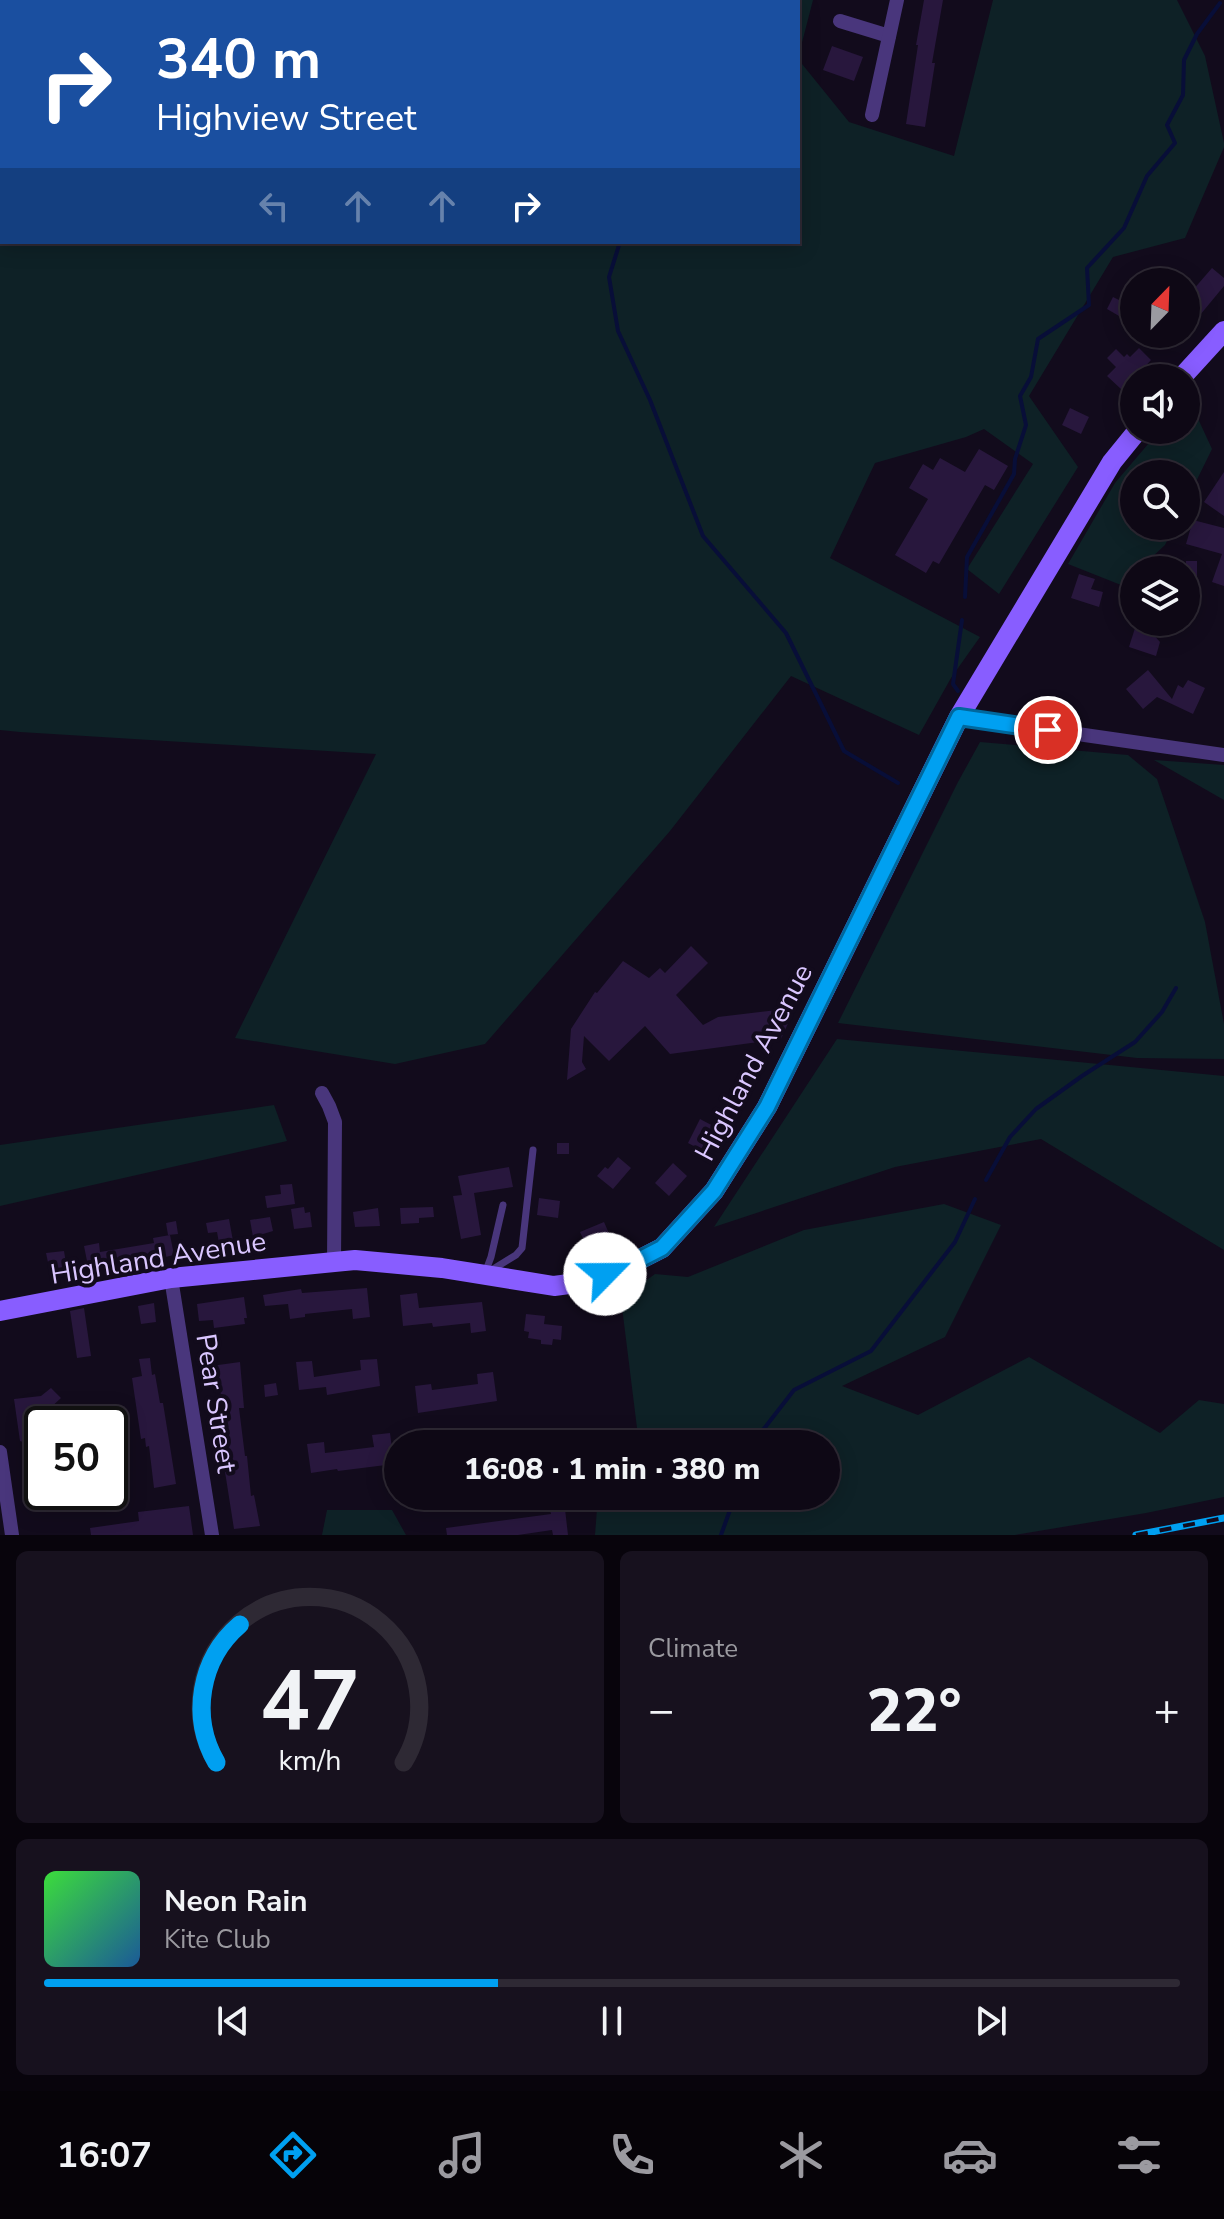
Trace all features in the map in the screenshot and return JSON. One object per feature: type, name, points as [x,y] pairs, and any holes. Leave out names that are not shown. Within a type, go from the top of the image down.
[{"type":"main road","points":[[1194,364],[1224,331]]},
{"type":"main road","name":"Highland Avenue","points":[[0,1311],[171,1278],[355,1260],[554,1286],[584,1282],[627,1266],[662,1248],[714,1191],[767,1107],[959,717],[1112,462],[1127,444]]},
{"type":"street","points":[[872,115],[897,0]]},
{"type":"street","points":[[840,21],[889,36]]},
{"type":"street","points":[[959,717],[1224,755]]},
{"type":"street","points":[[322,1093],[335,1122],[334,1262]]},
{"type":"street","name":"Pear Street","points":[[171,1278],[212,1535]]},
{"type":"street","points":[[0,1452],[12,1535]]},
{"type":"lane","points":[[484,1275],[522,1248],[533,1150]]},
{"type":"lane","points":[[484,1275],[503,1205]]},
{"type":"green space","points":[[800,0],[813,0],[800,50]]},
{"type":"green space","points":[[993,0],[1177,0],[1205,56],[1224,147],[1185,238],[1113,257],[1029,396],[1078,467],[999,594],[967,569],[1033,464],[984,429],[875,463],[830,558],[980,637],[951,678],[919,735],[791,676],[670,831],[485,1044],[395,1064],[235,1038],[376,754],[0,730],[0,244],[800,244],[800,61],[849,122],[954,156]]},
{"type":"green space","points":[[1200,423],[1212,449],[1200,473],[1200,460],[1135,460],[1148,444],[1200,444]]},
{"type":"green space","points":[[1120,477],[1120,540],[1167,540],[1153,556],[1120,556],[1120,585],[1068,564]]},
{"type":"green space","points":[[980,742],[1128,755],[1157,779],[1205,922],[1224,1024],[1224,1059],[1137,1058],[838,1023]]},
{"type":"green space","points":[[1154,760],[1224,765],[1224,800]]},
{"type":"green space","points":[[837,1039],[1224,1076],[1224,1250],[1041,1139],[895,1167],[714,1227]]},
{"type":"green space","points":[[274,1105],[287,1141],[0,1206],[0,1145]]},
{"type":"green space","points":[[944,1204],[1001,1225],[945,1337],[842,1386],[918,1415],[1029,1357],[1160,1433],[1199,1400],[1224,1404],[1224,1497],[1015,1535],[595,1535],[597,1510],[840,1510],[840,1430],[637,1430],[621,1299],[655,1274],[688,1277],[804,1230]]},
{"type":"green space","points":[[327,1510],[392,1510],[406,1535],[322,1535]]},
{"type":"building","points":[[924,0],[943,0],[925,127],[906,124]]},
{"type":"building","points":[[832,46],[863,57],[854,81],[823,70]]},
{"type":"building","points":[[1212,268],[1224,278],[1224,286],[1200,315],[1200,282]]},
{"type":"building","points":[[1113,297],[1120,300],[1120,317],[1107,309]]},
{"type":"building","points":[[1139,348],[1151,360],[1147,364],[1120,364],[1120,388],[1107,376],[1116,367],[1107,358],[1116,349],[1124,357],[1127,354],[1130,357]]},
{"type":"building","points":[[1070,408],[1089,417],[1081,434],[1062,425]]},
{"type":"building","points":[[979,449],[1008,466],[994,490],[985,485],[939,564],[933,561],[926,573],[895,555],[928,499],[909,488],[923,464],[933,470],[940,458],[965,472]]},
{"type":"building","points":[[1224,472],[1224,516],[1204,502]]},
{"type":"building","points":[[1200,522],[1224,528],[1224,586],[1212,582],[1222,554],[1186,544],[1187,540],[1200,540]]},
{"type":"building","points":[[1079,574],[1095,579],[1091,589],[1103,592],[1099,607],[1071,598]]},
{"type":"building","points":[[1132,636],[1155,636],[1160,642],[1156,656],[1129,647]]},
{"type":"building","points":[[1148,670],[1172,699],[1178,685],[1183,688],[1188,680],[1205,688],[1193,714],[1157,697],[1143,709],[1126,689]]},
{"type":"building","points":[[691,946],[708,963],[676,995],[703,1025],[718,1017],[795,1008],[781,1039],[670,1054],[645,1026],[609,1061],[584,1036],[582,1062],[586,1069],[567,1080],[571,1029],[595,992],[623,961],[649,978],[660,968],[665,973]]},
{"type":"building","points":[[700,1119],[717,1128],[705,1152],[688,1143]]},
{"type":"building","points":[[557,1143],[569,1143],[569,1154],[557,1154]]},
{"type":"building","points":[[618,1157],[631,1168],[613,1189],[597,1176]]},
{"type":"building","points":[[673,1163],[687,1176],[669,1196],[655,1183]]},
{"type":"building","points":[[509,1167],[513,1187],[474,1193],[481,1235],[461,1239],[453,1196],[462,1195],[458,1176]]},
{"type":"building","points":[[292,1184],[295,1204],[267,1208],[265,1196],[281,1194],[280,1185]]},
{"type":"building","points":[[539,1198],[560,1201],[558,1218],[537,1215]]},
{"type":"building","points":[[304,1207],[305,1213],[310,1212],[312,1227],[294,1229],[291,1209]]},
{"type":"building","points":[[433,1207],[434,1217],[419,1218],[419,1223],[401,1224],[400,1208]]},
{"type":"building","points":[[378,1208],[380,1226],[355,1227],[353,1212]]},
{"type":"building","points":[[270,1217],[273,1231],[253,1237],[250,1220]]},
{"type":"building","points":[[229,1219],[233,1241],[219,1243],[217,1232],[208,1233],[206,1223]]},
{"type":"building","points":[[176,1221],[178,1234],[168,1235],[166,1223]]},
{"type":"building","points":[[604,1222],[611,1238],[587,1247],[580,1232]]},
{"type":"building","points":[[170,1235],[174,1255],[100,1263],[103,1278],[93,1280],[84,1246],[99,1243],[100,1252],[154,1243],[153,1238]]},
{"type":"building","points":[[64,1251],[67,1269],[50,1272],[46,1253]]},
{"type":"building","points":[[367,1288],[370,1317],[353,1319],[352,1309],[305,1314],[305,1317],[290,1319],[288,1304],[265,1306],[263,1295],[301,1289],[302,1293]]},
{"type":"building","points":[[417,1293],[419,1308],[482,1302],[486,1331],[471,1333],[470,1323],[403,1326],[400,1295]]},
{"type":"building","points":[[244,1297],[245,1324],[214,1328],[213,1320],[199,1321],[197,1304]]},
{"type":"building","points":[[154,1303],[156,1322],[141,1324],[138,1306]]},
{"type":"building","points":[[84,1308],[91,1356],[77,1358],[70,1311]]},
{"type":"building","points":[[526,1314],[545,1316],[544,1324],[562,1326],[561,1340],[553,1339],[552,1345],[528,1338],[529,1332],[524,1331]]},
{"type":"building","points":[[150,1358],[160,1403],[163,1403],[176,1484],[154,1488],[149,1446],[146,1447],[145,1438],[141,1439],[132,1378],[142,1376],[139,1359]]},
{"type":"building","points":[[377,1359],[380,1386],[327,1395],[326,1387],[299,1390],[296,1362],[312,1361],[314,1377],[361,1370],[360,1360]]},
{"type":"building","points":[[240,1362],[244,1408],[239,1408],[251,1496],[254,1495],[260,1526],[234,1529],[223,1459],[229,1458],[226,1428],[219,1382],[214,1383],[211,1366]]},
{"type":"building","points":[[493,1372],[497,1401],[418,1413],[415,1386],[431,1384],[432,1390],[478,1384],[477,1374]]},
{"type":"building","points":[[276,1383],[278,1395],[265,1397],[264,1385]]},
{"type":"building","points":[[51,1388],[61,1398],[52,1406],[24,1406],[24,1442],[20,1441],[14,1399],[41,1396]]},
{"type":"building","points":[[384,1434],[384,1465],[311,1473],[307,1444],[324,1442],[325,1453],[374,1447],[372,1435]]},
{"type":"building","points":[[189,1506],[193,1535],[91,1535],[90,1528],[139,1521],[138,1512]]},
{"type":"building","points":[[550,1510],[565,1510],[568,1535],[553,1535],[552,1530],[518,1535],[447,1535],[446,1528],[551,1514]]},
{"type":"waterway","points":[[965,597],[967,557],[1014,474],[1015,459],[1026,425],[1020,396],[1031,377],[1038,339],[1089,305],[1087,268],[1124,228],[1147,176],[1175,143],[1167,125],[1183,95],[1184,60],[1197,34],[1220,3]]},
{"type":"waterway","points":[[619,244],[609,277],[618,331],[650,400],[703,536],[786,633],[844,751],[898,783]]},
{"type":"waterway","points":[[958,691],[953,684],[962,620]]},
{"type":"waterway","points":[[986,1180],[1010,1137],[1036,1109],[1135,1042],[1162,1012],[1176,988]]},
{"type":"waterway","points":[[763,1430],[794,1390],[871,1351],[955,1242],[975,1199]]},
{"type":"waterway","points":[[721,1535],[730,1510]]},
{"type":"railway","points":[[1136,1535],[1224,1518]]},
{"type":"route","points":[[605,1274],[662,1248],[714,1191],[767,1107],[959,717],[1048,730]]}]
